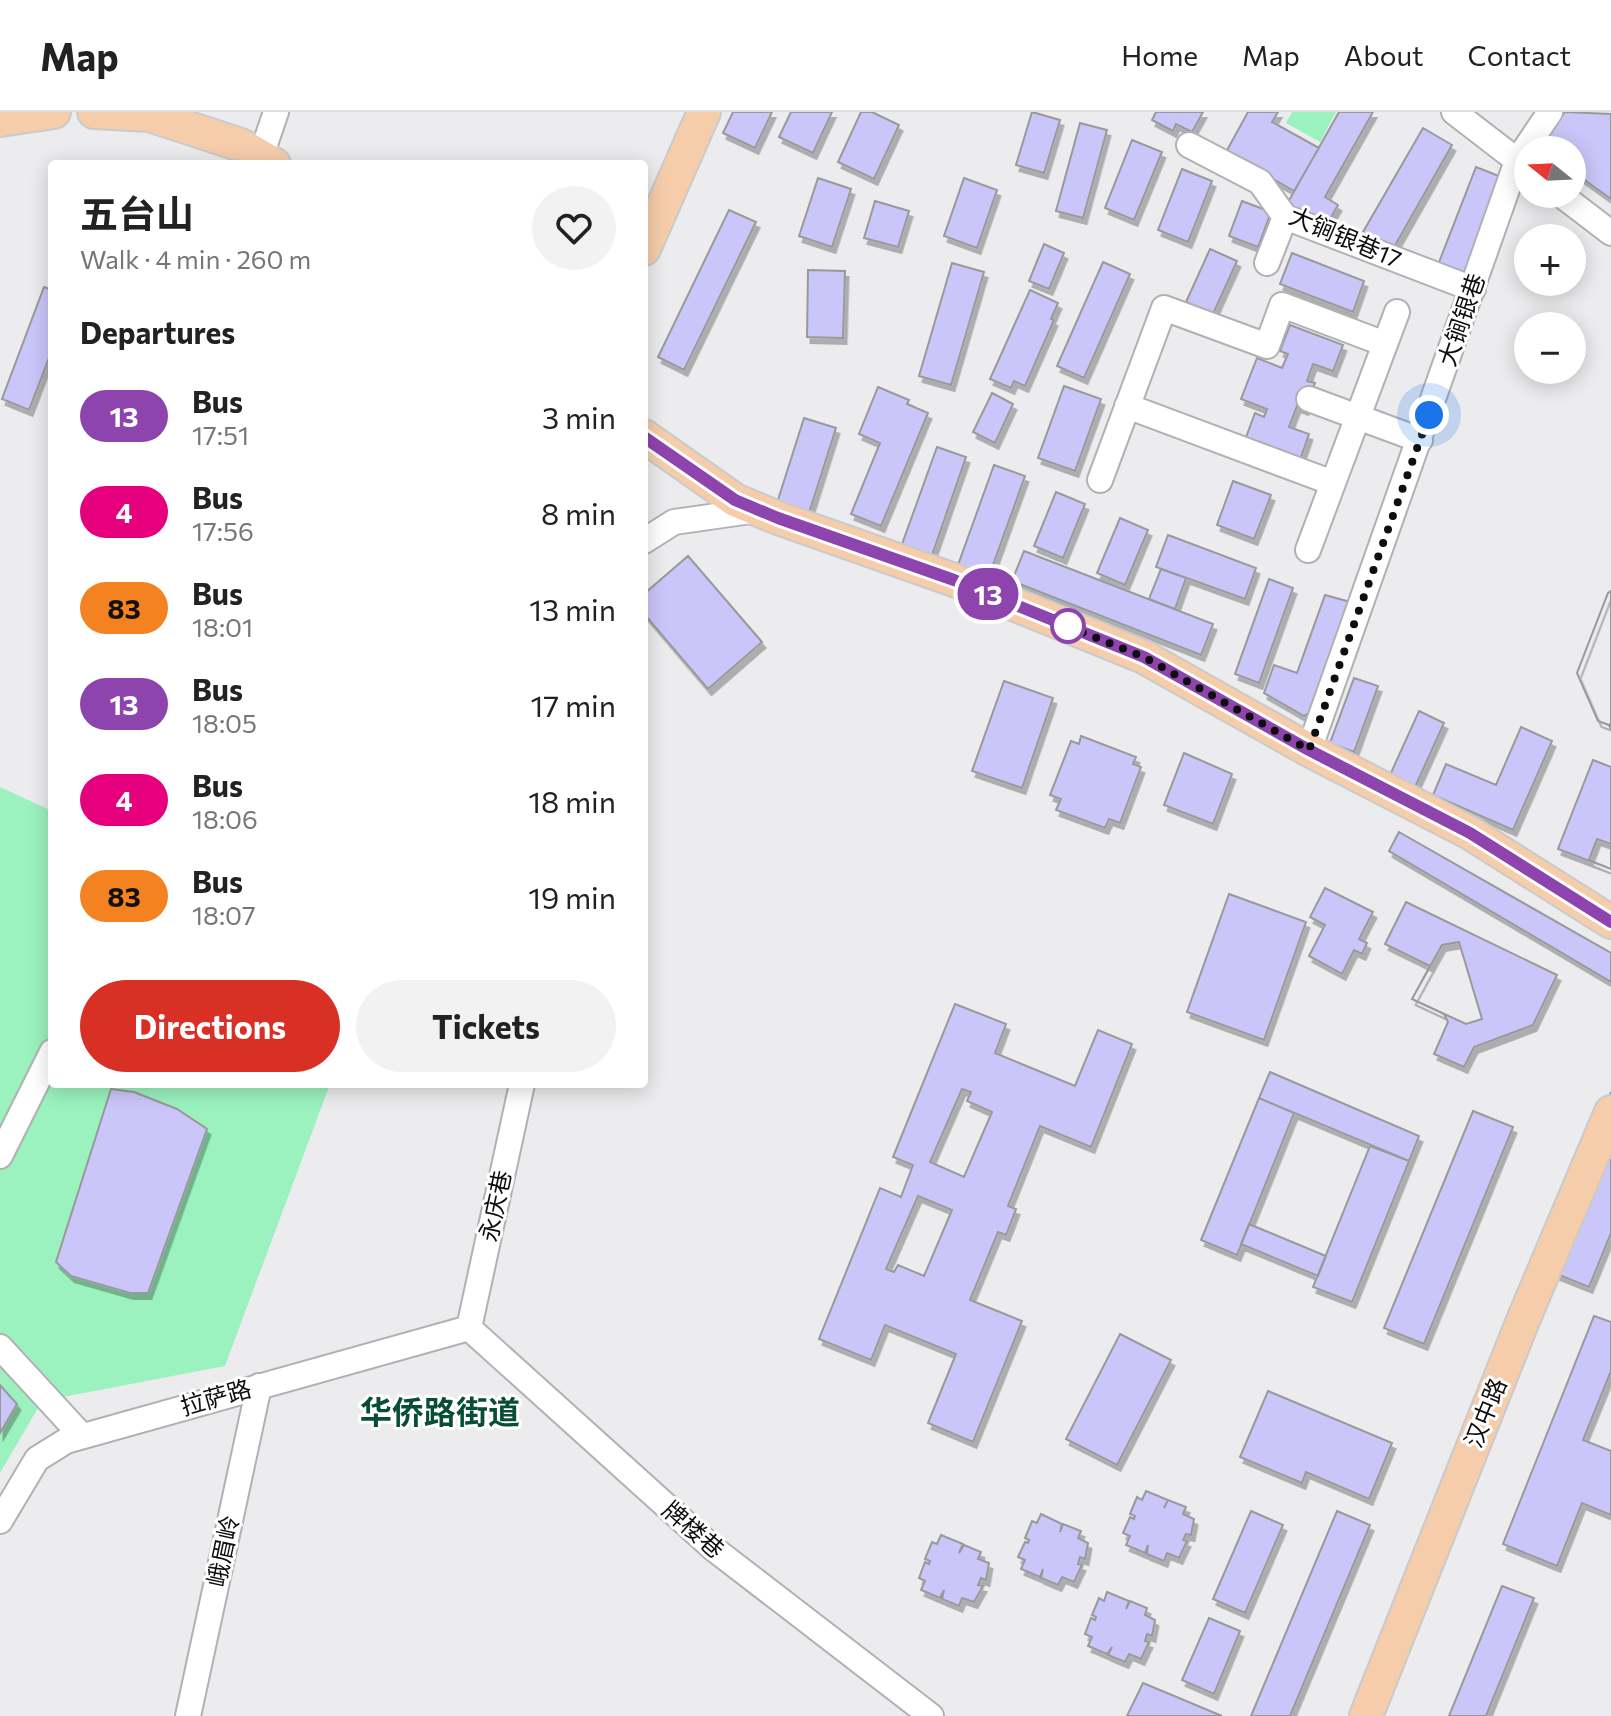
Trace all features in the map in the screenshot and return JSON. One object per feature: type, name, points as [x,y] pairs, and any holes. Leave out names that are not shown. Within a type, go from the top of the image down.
[{"type":"main road","points":[[0,120],[54,112]]},
{"type":"main road","points":[[94,112],[149,115],[241,145],[268,160]]},
{"type":"main road","points":[[648,240],[704,112]]},
{"type":"main road","points":[[648,439],[735,500],[954,580],[1144,657],[1309,750],[1470,833],[1611,922]]},
{"type":"main road","name":"汉中路","points":[[1375,1713],[1524,1318],[1611,1112]]},
{"type":"street","points":[[268,160],[276,112]]},
{"type":"street","points":[[1454,112],[1514,158]]},
{"type":"street","name":"大锏银巷","points":[[1538,136],[1550,112]]},
{"type":"street","name":"大锏银巷17","points":[[1189,145],[1260,182],[1285,217],[1473,289]]},
{"type":"street","name":"大锏银巷","points":[[1309,750],[1473,289],[1514,187]]},
{"type":"street","points":[[1578,208],[1611,233]]},
{"type":"street","points":[[1267,263],[1285,217]]},
{"type":"street","points":[[1100,480],[1164,308],[1267,346],[1282,305],[1385,344]]},
{"type":"street","points":[[1308,550],[1397,312]]},
{"type":"street","points":[[1309,399],[1420,440]]},
{"type":"street","points":[[1127,406],[1333,483]]},
{"type":"street","points":[[648,538],[674,522],[758,510]]},
{"type":"street","points":[[0,1156],[48,1060]]},
{"type":"street","name":"永庆巷","points":[[469,1328],[521,1089]]},
{"type":"street","name":"拉萨路","points":[[0,1521],[37,1459],[47,1450],[82,1436],[469,1328]]},
{"type":"street","name":"牌楼巷","points":[[469,1328],[714,1549],[931,1716]]},
{"type":"street","points":[[0,1347],[82,1436]]},
{"type":"street","name":"峨眉岭","points":[[188,1716],[259,1386]]},
{"type":"green space","points":[[1292,112],[1336,112],[1320,142],[1286,123]]},
{"type":"green space","points":[[0,787],[48,809],[48,1088],[329,1088],[225,1366],[42,1401],[0,1473]]},
{"type":"building","points":[[733,112],[772,112],[755,148],[723,133]]},
{"type":"building","points":[[791,112],[832,112],[813,153],[779,137]]},
{"type":"building","points":[[861,112],[872,112],[899,125],[874,179],[838,162]]},
{"type":"building","points":[[1032,112],[1060,120],[1044,173],[1016,165]]},
{"type":"building","points":[[1156,112],[1203,112],[1192,132],[1176,124],[1173,131],[1152,120]]},
{"type":"building","points":[[1248,112],[1278,112],[1272,122],[1319,148],[1294,191],[1226,152]]},
{"type":"building","points":[[1339,112],[1373,112],[1325,197],[1338,205],[1326,226],[1287,204]]},
{"type":"building","points":[[1565,112],[1611,114],[1611,199],[1586,181],[1586,136],[1548,135]]},
{"type":"building","points":[[1080,123],[1107,130],[1083,218],[1056,211]]},
{"type":"building","points":[[1423,128],[1452,145],[1389,256],[1359,239]]},
{"type":"building","points":[[1132,140],[1162,152],[1134,220],[1105,208]]},
{"type":"building","points":[[1476,167],[1509,180],[1469,283],[1436,270]]},
{"type":"building","points":[[1182,169],[1212,181],[1188,242],[1158,230]]},
{"type":"building","points":[[818,178],[851,189],[832,247],[799,236]]},
{"type":"building","points":[[964,178],[997,190],[977,248],[944,236]]},
{"type":"building","points":[[875,201],[909,211],[898,247],[864,238]]},
{"type":"building","points":[[1242,201],[1271,212],[1258,247],[1229,236]]},
{"type":"building","points":[[729,210],[756,222],[684,370],[658,357]]},
{"type":"building","points":[[1044,244],[1064,253],[1049,289],[1029,281]]},
{"type":"building","points":[[1210,249],[1237,261],[1213,314],[1186,302]]},
{"type":"building","points":[[1292,253],[1364,281],[1353,312],[1280,284]]},
{"type":"building","points":[[1103,262],[1130,274],[1084,378],[1057,366]]},
{"type":"building","points":[[952,263],[984,272],[951,385],[919,376]]},
{"type":"building","points":[[808,270],[845,271],[843,338],[807,337]]},
{"type":"building","points":[[44,287],[48,288],[48,360],[29,410],[2,399]]},
{"type":"building","points":[[1030,290],[1058,303],[1051,319],[1054,320],[1025,386],[1014,381],[1011,388],[990,379]]},
{"type":"building","points":[[1290,325],[1343,345],[1333,371],[1313,364],[1307,381],[1315,383],[1305,409],[1297,406],[1289,427],[1309,434],[1300,460],[1245,440],[1255,413],[1264,417],[1267,409],[1241,399],[1257,358],[1282,368],[1288,354],[1280,351]]},
{"type":"building","points":[[1064,386],[1101,399],[1075,471],[1038,458]]},
{"type":"building","points":[[878,387],[909,400],[907,404],[928,413],[881,526],[851,514],[880,443],[859,434]]},
{"type":"building","points":[[992,393],[1013,404],[995,443],[973,432]]},
{"type":"building","points":[[804,418],[836,428],[809,513],[777,503]]},
{"type":"building","points":[[937,447],[966,457],[931,558],[901,547]]},
{"type":"building","points":[[994,465],[1025,476],[989,576],[958,565]]},
{"type":"building","points":[[1233,481],[1271,495],[1254,539],[1217,525]]},
{"type":"building","points":[[1056,492],[1085,504],[1063,558],[1034,546]]},
{"type":"building","points":[[1120,518],[1148,530],[1125,585],[1097,573]]},
{"type":"building","points":[[1168,535],[1256,568],[1245,599],[1156,567]]},
{"type":"building","points":[[1024,551],[1213,624],[1201,655],[1012,581]]},
{"type":"building","points":[[688,556],[762,642],[708,689],[648,619],[648,591]]},
{"type":"building","points":[[1161,569],[1186,578],[1175,609],[1149,599]]},
{"type":"building","points":[[1269,579],[1293,588],[1259,683],[1235,674]]},
{"type":"building","points":[[1611,591],[1609,725],[1598,721],[1577,673]]},
{"type":"building","points":[[1611,591],[1611,730],[1609,725],[1598,721],[1577,673]]},
{"type":"building","points":[[1325,595],[1354,603],[1315,709],[1304,716],[1264,693],[1274,665],[1297,673]]},
{"type":"building","points":[[1354,678],[1378,686],[1354,752],[1330,743]]},
{"type":"building","points":[[1004,681],[1053,698],[1022,788],[972,771]]},
{"type":"building","points":[[1419,711],[1444,723],[1415,787],[1390,775]]},
{"type":"building","points":[[1521,727],[1552,741],[1513,830],[1433,795],[1446,764],[1496,785]]},
{"type":"building","points":[[1081,736],[1136,757],[1133,764],[1141,767],[1120,823],[1109,819],[1105,828],[1056,810],[1061,799],[1050,795],[1071,741],[1079,744]]},
{"type":"building","points":[[1184,753],[1232,774],[1213,824],[1164,805]]},
{"type":"building","points":[[1593,760],[1611,767],[1611,869],[1558,849]]},
{"type":"building","points":[[1399,832],[1611,953],[1611,982],[1389,851]]},
{"type":"building","points":[[1597,839],[1611,844],[1611,869],[1589,860]]},
{"type":"building","points":[[1325,888],[1373,912],[1359,939],[1367,943],[1362,954],[1354,950],[1342,974],[1309,956],[1325,925],[1310,917]]},
{"type":"building","points":[[1229,894],[1306,922],[1264,1040],[1187,1012]]},
{"type":"building","points":[[1406,902],[1557,975],[1533,1025],[1474,1047],[1464,1067],[1434,1054],[1448,1022],[1444,1014],[1412,999],[1430,966],[1385,944]]},
{"type":"building","points":[[1459,942],[1482,1019],[1466,1024],[1412,999],[1442,945]]},
{"type":"building","points":[[955,1004],[1006,1024],[995,1053],[1075,1086],[1098,1030],[1132,1044],[1091,1147],[1040,1126],[1008,1206],[1016,1209],[1006,1235],[998,1232],[970,1300],[1022,1321],[973,1442],[928,1423],[956,1354],[885,1325],[871,1360],[819,1339],[880,1188],[901,1197],[913,1165],[893,1157]],"holes":[[[962,1089],[971,1092],[967,1101],[992,1112],[964,1177],[930,1162]],[[918,1196],[952,1210],[924,1276],[898,1265],[894,1272],[886,1269]]]},
{"type":"building","points":[[1270,1072],[1419,1136],[1409,1161],[1259,1098]]},
{"type":"building","points":[[111,1089],[134,1092],[177,1109],[207,1129],[148,1293],[130,1293],[71,1276],[56,1262]]},
{"type":"building","points":[[1611,1092],[1611,1233],[1589,1287],[1539,1267]]},
{"type":"building","points":[[1259,1098],[1294,1113],[1237,1255],[1201,1240]]},
{"type":"building","points":[[1473,1111],[1513,1127],[1424,1344],[1384,1328]]},
{"type":"building","points":[[1370,1146],[1409,1161],[1352,1302],[1313,1287]]},
{"type":"building","points":[[1249,1224],[1326,1256],[1318,1276],[1241,1244]]},
{"type":"building","points":[[1594,1316],[1611,1322],[1611,1371],[1583,1440],[1611,1451],[1611,1515],[1582,1503],[1557,1566],[1503,1544]]},
{"type":"building","points":[[1120,1334],[1171,1360],[1117,1465],[1066,1439]]},
{"type":"building","points":[[0,1385],[17,1404],[0,1433]]},
{"type":"building","points":[[1268,1391],[1392,1443],[1369,1499],[1306,1472],[1302,1483],[1240,1457]]},
{"type":"building","points":[[1146,1491],[1186,1507],[1183,1514],[1194,1519],[1191,1535],[1186,1534],[1183,1540],[1187,1541],[1179,1558],[1167,1553],[1164,1561],[1147,1554],[1148,1545],[1145,1553],[1126,1545],[1130,1536],[1123,1533],[1130,1517],[1134,1519],[1135,1516],[1130,1514],[1137,1497],[1142,1500]]},
{"type":"building","points":[[1251,1511],[1283,1525],[1245,1613],[1213,1599]]},
{"type":"building","points":[[1337,1511],[1370,1525],[1290,1716],[1251,1716]]},
{"type":"building","points":[[1041,1514],[1062,1524],[1060,1532],[1063,1524],[1081,1531],[1078,1538],[1088,1543],[1085,1559],[1080,1557],[1078,1564],[1082,1565],[1074,1582],[1062,1577],[1058,1585],[1041,1578],[1043,1569],[1040,1577],[1021,1569],[1025,1560],[1018,1557],[1025,1542],[1028,1543],[1029,1540],[1025,1538],[1032,1521],[1037,1523]]},
{"type":"building","points":[[941,1535],[963,1544],[959,1553],[964,1545],[981,1552],[978,1559],[989,1563],[986,1580],[981,1578],[978,1585],[983,1586],[974,1602],[962,1598],[959,1606],[942,1599],[944,1590],[940,1598],[921,1590],[925,1581],[919,1578],[925,1562],[929,1564],[930,1561],[925,1559],[932,1542],[937,1544]]},
{"type":"building","points":[[1502,1586],[1534,1598],[1486,1716],[1449,1716]]},
{"type":"building","points":[[1107,1592],[1129,1601],[1126,1609],[1130,1601],[1147,1608],[1145,1615],[1155,1620],[1152,1636],[1147,1634],[1145,1641],[1149,1642],[1141,1659],[1129,1654],[1125,1662],[1108,1655],[1112,1647],[1107,1654],[1088,1646],[1092,1637],[1085,1634],[1091,1618],[1095,1620],[1096,1617],[1092,1615],[1099,1598],[1104,1601]]},
{"type":"building","points":[[1209,1618],[1240,1631],[1214,1694],[1182,1680]]},
{"type":"building","points":[[1143,1683],[1222,1716],[1127,1716]]},
{"type":"bus line","name":"13","points":[[648,440],[735,500],[954,580],[1144,657],[1309,750],[1470,833],[1611,922]]},
{"type":"district","name":"华侨路街道","points":[[440,1413]]},
{"type":"route","points":[[1068,626],[1062,624],[1144,657],[1309,750],[1429,415]]}]
